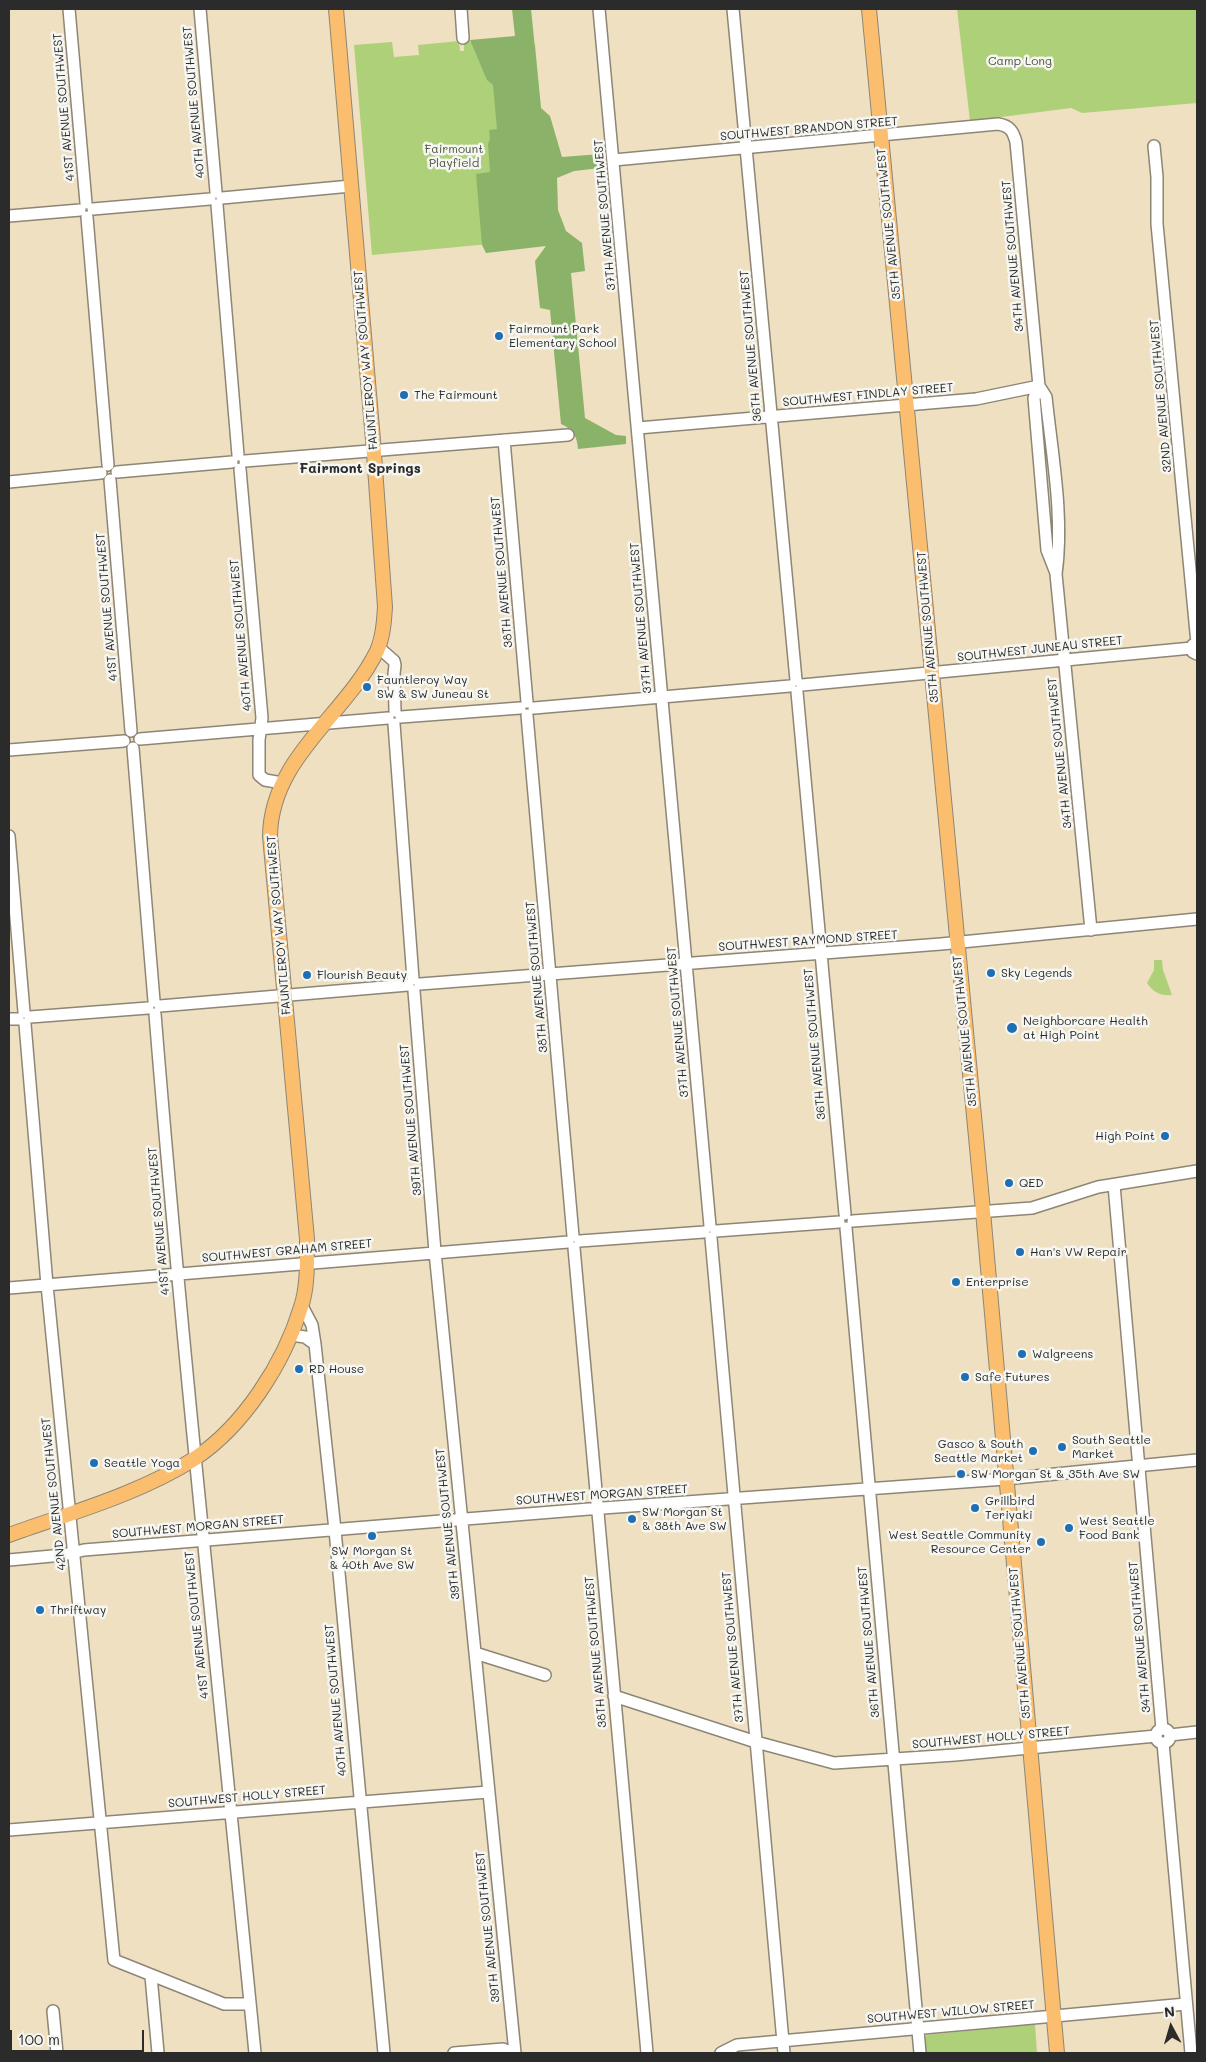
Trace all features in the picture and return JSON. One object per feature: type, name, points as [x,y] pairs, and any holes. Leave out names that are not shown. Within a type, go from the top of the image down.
[{"type":"main road","name":"FAUNTLEROY WAY SOUTHWEST","points":[[9,1535],[134,1489],[195,1458],[227,1430],[247,1409],[272,1372],[291,1335],[302,1306],[307,1263],[305,1215],[270,836],[272,818],[282,783],[302,750],[362,676],[378,647],[384,626],[386,588],[336,9]]},
{"type":"main road","name":"35TH AVENUE SOUTHWEST","points":[[869,9],[983,1212],[1057,2053]]},
{"type":"street","name":"41ST AVENUE SOUTHWEST","points":[[69,9],[109,473],[135,739],[154,1007],[177,1274],[229,1812],[255,2053]]},
{"type":"street","name":"40TH AVENUE SOUTHWEST","points":[[200,9],[262,718],[259,740],[259,775],[265,780],[282,783]]},
{"type":"street","points":[[461,9],[463,38]]},
{"type":"street","name":"37TH AVENUE SOUTHWEST","points":[[599,9],[784,2053]]},
{"type":"street","name":"36TH AVENUE SOUTHWEST","points":[[733,9],[846,1221],[920,2053]]},
{"type":"street","name":"SOUTHWEST BRANDON STREET","points":[[614,160],[998,124],[1007,126]]},
{"type":"street","name":"34TH AVENUE SOUTHWEST","points":[[1007,126],[1014,134],[1016,142],[1039,386],[1046,397],[1057,495],[1059,553],[1056,574],[1091,930]]},
{"type":"street","name":"32ND AVENUE SOUTHWEST","points":[[1154,146],[1157,177],[1157,224],[1195,648]]},
{"type":"street","points":[[9,216],[351,186]]},
{"type":"street","name":"SOUTHWEST FINDLAY STREET","points":[[638,428],[976,399],[1039,386]]},
{"type":"street","points":[[9,482],[568,436]]},
{"type":"street","name":"38TH AVENUE SOUTHWEST","points":[[504,440],[597,1509],[647,2053]]},
{"type":"street","name":"39TH AVENUE SOUTHWEST","points":[[378,647],[396,665],[394,674],[395,718],[435,1252],[514,2053]]},
{"type":"street","name":"SOUTHWEST JUNEAU STREET","points":[[135,739],[796,686],[1195,648]]},
{"type":"street","points":[[9,755],[9,749],[124,741],[125,734],[135,739]]},
{"type":"street","name":"42ND AVENUE SOUTHWEST","points":[[9,836],[21,1018],[114,1960],[152,1976]]},
{"type":"street","name":"SOUTHWEST RAYMOND STREET","points":[[21,1018],[285,995],[957,943],[1197,919]]},
{"type":"street","name":"SOUTHWEST GRAHAM STREET","points":[[9,1288],[435,1252],[1032,1208],[1098,1187],[1197,1172]]},
{"type":"street","name":"34TH AVENUE SOUTHWEST","points":[[1114,1185],[1191,2053]]},
{"type":"street","name":"40TH AVENUE SOUTHWEST","points":[[302,1306],[312,1326],[315,1344],[335,1530],[384,2053]]},
{"type":"street","points":[[291,1335],[305,1337],[315,1344]]},
{"type":"street","name":"SOUTHWEST MORGAN STREET","points":[[9,1560],[63,1555],[74,1551],[597,1509],[1006,1479],[1197,1460]]},
{"type":"street","points":[[475,1653],[544,1675]]},
{"type":"street","name":"SOUTHWEST HOLLY STREET","points":[[614,1696],[756,1742],[828,1762],[893,1760],[1197,1732]]},
{"type":"street","name":"SOUTHWEST HOLLY STREET","points":[[9,1830],[488,1792]]},
{"type":"street","points":[[158,2053],[152,1976],[224,2004],[250,2004]]},
{"type":"street","name":"SOUTHWEST WILLOW STREET","points":[[721,2053],[737,2045],[1186,2004]]},
{"type":"street","points":[[53,2011],[57,2053]]},
{"type":"street","points":[[454,2053],[503,2049],[514,2053]]},
{"type":"green space","points":[[512,9],[531,9],[541,108],[550,116],[562,157],[600,154],[601,168],[574,171],[557,178],[558,210],[566,231],[582,243],[585,271],[571,273],[585,418],[616,435],[626,436],[626,444],[578,449],[574,433],[561,424],[550,310],[540,308],[535,261],[546,246],[486,253],[482,245],[476,174],[490,172],[489,130],[497,129],[493,85],[487,80],[470,40],[515,36]]},
{"type":"green space","name":"Camp Long","points":[[957,9],[1197,9],[1197,103],[1082,113],[1071,108],[970,121]]},
{"type":"green space","name":"Fairmount Playfield","points":[[464,40],[470,40],[475,50],[535,44],[553,238],[372,255],[354,45],[392,42],[394,57],[419,55],[418,45],[459,41],[460,51],[464,51]]},
{"type":"green space","points":[[1154,960],[1162,960],[1163,970],[1172,995],[1157,993],[1147,983],[1154,970]]},
{"type":"green space","points":[[1035,2024],[1037,2053],[926,2053],[925,2038],[927,2035]]},
{"type":"place","name":"Fairmount Park Elementary School","points":[[499,336]]},
{"type":"place","name":"The Fairmount","points":[[404,395]]},
{"type":"place","name":"Fauntleroy Way SW & SW Juneau St","points":[[367,687]]},
{"type":"place","name":"Sky Legends","points":[[991,973]]},
{"type":"place","name":"Flourish Beauty","points":[[307,975]]},
{"type":"place","name":"Neighborcare Health at High Point","points":[[1012,1028]]},
{"type":"place","name":"High Point","points":[[1165,1136]]},
{"type":"place","name":"QED","points":[[1009,1183]]},
{"type":"place","name":"Han's VW Repair","points":[[1020,1252]]},
{"type":"place","name":"Enterprise","points":[[956,1282]]},
{"type":"place","name":"Walgreens","points":[[1022,1354]]},
{"type":"place","name":"RD House","points":[[299,1369]]},
{"type":"place","name":"Safe Futures","points":[[965,1377]]},
{"type":"place","name":"South Seattle Market","points":[[1062,1447]]},
{"type":"place","name":"Gasco & South Seattle Market","points":[[1033,1451]]},
{"type":"place","name":"Seattle Yoga","points":[[94,1463]]},
{"type":"place","name":"SW Morgan St & 35th Ave SW","points":[[961,1474]]},
{"type":"place","name":"Grillbird Teriyaki","points":[[975,1508]]},
{"type":"place","name":"SW Morgan St & 38th Ave SW","points":[[632,1519]]},
{"type":"place","name":"West Seattle Food Bank","points":[[1069,1528]]},
{"type":"place","name":"SW Morgan St & 40th Ave SW","points":[[372,1536]]},
{"type":"place","name":"West Seattle Community Resource Center","points":[[1041,1542]]},
{"type":"place","name":"Thriftway","points":[[40,1610]]},
{"type":"district","name":"Fairmont Springs","points":[[360,469]]}]
